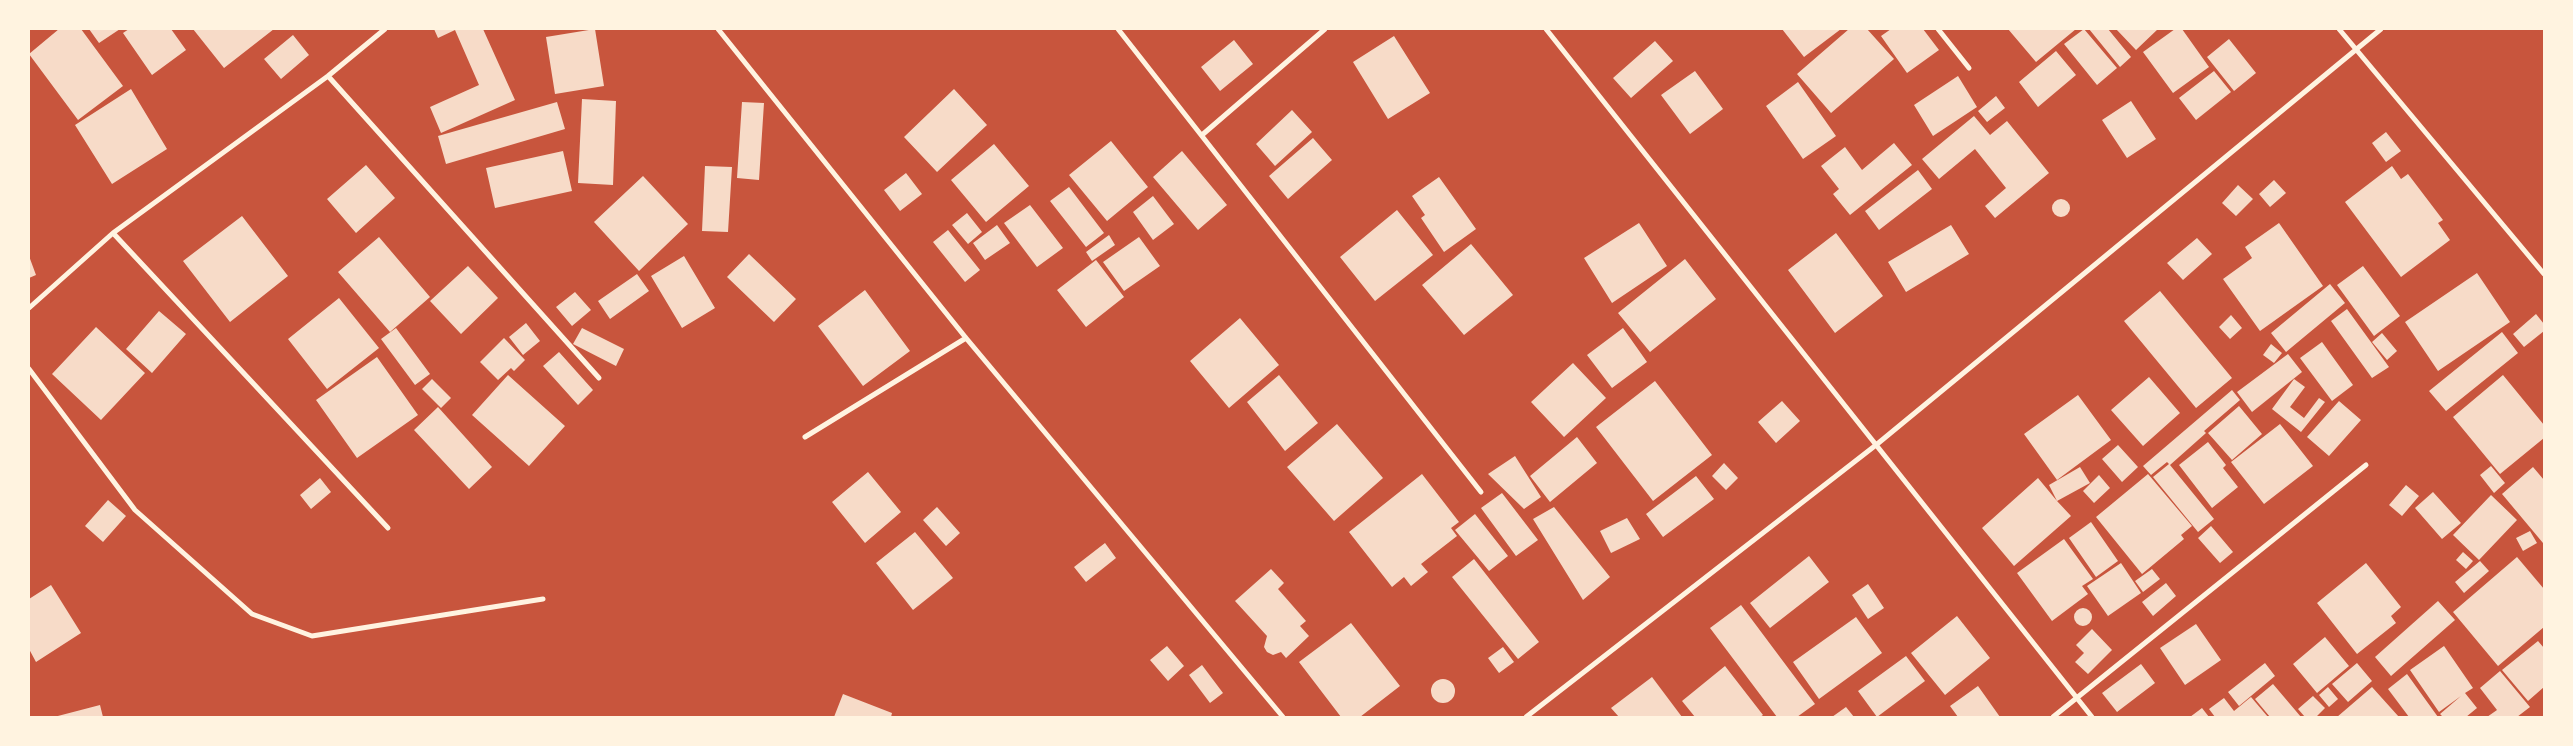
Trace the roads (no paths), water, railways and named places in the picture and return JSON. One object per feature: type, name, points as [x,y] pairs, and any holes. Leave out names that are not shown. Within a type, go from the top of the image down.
[{"type":"street","points":[[29,308],[113,233],[328,76],[385,29]]},
{"type":"street","points":[[718,29],[966,338],[1283,717]]},
{"type":"street","points":[[1118,29],[1481,492]]},
{"type":"street","points":[[1202,134],[1325,29]]},
{"type":"street","points":[[1546,29],[2092,717]]},
{"type":"street","points":[[1938,29],[1969,68]]},
{"type":"street","points":[[2339,29],[2544,274]]},
{"type":"street","points":[[1526,717],[1876,445],[2381,29]]},
{"type":"street","points":[[328,76],[599,378]]},
{"type":"street","points":[[113,233],[388,528]]},
{"type":"street","points":[[805,437],[966,338]]},
{"type":"street","points":[[29,369],[135,510],[252,614],[312,636],[543,599]]},
{"type":"street","points":[[2053,717],[2366,464]]}]
